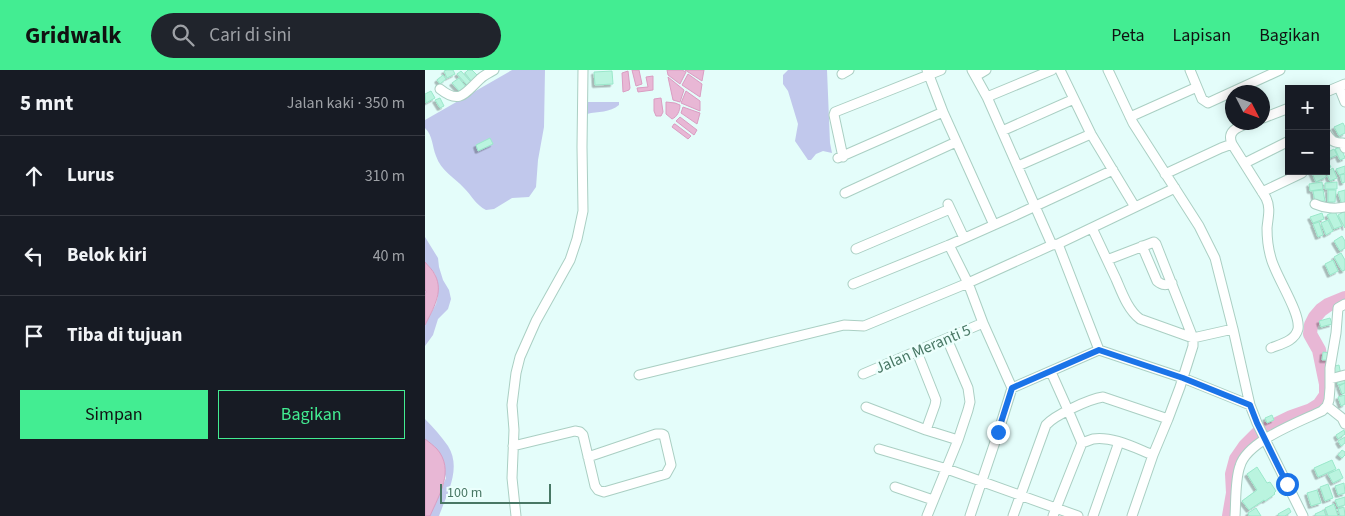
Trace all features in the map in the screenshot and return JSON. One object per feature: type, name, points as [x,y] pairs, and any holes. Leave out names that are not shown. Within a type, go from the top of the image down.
[{"type":"street","points":[[440,89],[456,97],[461,96],[480,78],[494,70]]},
{"type":"street","points":[[516,516],[512,478],[514,430],[512,405],[516,373],[528,338],[545,304],[571,260],[581,224],[583,211],[583,70]]},
{"type":"street","points":[[941,70],[928,72],[835,112],[841,157],[943,112]]},
{"type":"street","points":[[986,70],[974,73],[987,97],[1034,206],[1055,244],[1099,350]]},
{"type":"street","points":[[987,97],[1052,70]]},
{"type":"street","points":[[1060,70],[1091,134],[1135,207]]},
{"type":"street","points":[[1108,70],[1130,116],[1199,226],[1215,258],[1250,405],[1303,516]]},
{"type":"street","points":[[1190,70],[1203,99],[1208,102],[1267,73],[1280,70]]},
{"type":"street","points":[[928,72],[943,112],[994,225]]},
{"type":"street","points":[[1330,90],[1342,85],[1345,102]]},
{"type":"street","points":[[1130,116],[1197,87]]},
{"type":"street","points":[[1002,131],[1074,99]]},
{"type":"street","points":[[1270,115],[1285,110]]},
{"type":"street","points":[[1236,130],[1231,133],[1232,144],[1269,204],[1267,240],[1271,260],[1293,307],[1299,326],[1296,334],[1289,340],[1271,348]]},
{"type":"street","points":[[1017,166],[1091,134]]},
{"type":"street","points":[[1330,139],[1336,144],[1343,143],[1345,148]]},
{"type":"street","points":[[845,192],[956,142]]},
{"type":"street","points":[[1245,163],[1285,143]]},
{"type":"street","points":[[1165,174],[1232,144]]},
{"type":"street","points":[[853,284],[949,245],[1113,170]]},
{"type":"street","points":[[1262,192],[1298,175]]},
{"type":"street","points":[[639,375],[844,324],[864,326],[968,283],[1092,228],[1175,188]]},
{"type":"street","points":[[1315,204],[1337,209],[1345,207]]},
{"type":"street","points":[[856,249],[949,206],[964,238]]},
{"type":"street","points":[[1092,228],[1128,305],[1140,319],[1193,338],[1233,329]]},
{"type":"street","points":[[1107,260],[1154,242],[1193,338],[1193,346],[1169,419],[1153,455],[1132,516]]},
{"type":"street","points":[[949,245],[968,283],[983,323],[1012,388],[970,516]]},
{"type":"street","points":[[1142,246],[1157,281],[1165,286],[1172,283]]},
{"type":"street","points":[[1235,516],[1239,466],[1249,450],[1265,438],[1322,411],[1327,406],[1338,308],[1345,304]]},
{"type":"street","name":"Jalan Meranti 5","points":[[863,374],[983,323]]},
{"type":"street","points":[[927,516],[958,440],[970,402],[967,388],[947,339]]},
{"type":"street","points":[[1012,388],[1099,350],[1183,378],[1250,405]]},
{"type":"street","points":[[917,352],[936,400],[926,430]]},
{"type":"street","points":[[1051,372],[1082,443],[1055,512]]},
{"type":"street","points":[[1330,379],[1345,375]]},
{"type":"street","points":[[1013,516],[1049,421],[1096,398],[1103,398],[1169,419]]},
{"type":"street","points":[[1327,406],[1342,418],[1345,424]]},
{"type":"street","points":[[866,407],[958,440]]},
{"type":"street","points":[[513,446],[575,431],[580,432],[583,436],[588,457],[595,486],[598,490],[604,492],[667,474],[671,465],[664,435],[662,434],[656,434],[588,457]]},
{"type":"street","points":[[1082,443],[1105,439],[1119,442],[1153,455]]},
{"type":"street","points":[[1093,516],[1119,442]]},
{"type":"street","points":[[879,449],[947,469],[1020,496],[1055,512],[1078,516]]},
{"type":"street","points":[[895,487],[933,500]]},
{"type":"shaded area","points":[[512,70],[545,70],[544,127],[538,160],[536,187],[529,197],[512,198],[494,209],[486,210],[441,166],[430,134],[425,128],[425,120]]},
{"type":"shaded area","points":[[632,70],[639,70],[642,84],[636,86]]},
{"type":"shaded area","points":[[667,70],[682,70],[686,72],[680,84],[668,75]]},
{"type":"shaded area","points":[[685,70],[704,70],[702,81]]},
{"type":"shaded area","points":[[788,70],[827,70],[832,153],[823,151],[816,154],[811,160],[808,160],[795,141],[798,124],[788,91],[783,84],[783,75]]},
{"type":"shaded area","points":[[628,71],[630,88],[623,92],[622,73]]},
{"type":"shaded area","points":[[688,74],[702,84],[700,97],[682,85]]},
{"type":"shaded area","points":[[653,76],[653,90],[638,92],[637,88],[648,87],[646,77]]},
{"type":"shaded area","points":[[668,77],[684,90],[680,102],[673,100]]},
{"type":"shaded area","points":[[686,91],[700,101],[700,111],[681,103]]},
{"type":"shaded area","points":[[661,98],[663,112],[661,116],[656,116],[654,99]]},
{"type":"shaded area","points":[[587,102],[619,102],[619,105],[608,111],[587,114]]},
{"type":"shaded area","points":[[666,102],[680,105],[678,114],[672,119],[666,114]]},
{"type":"shaded area","points":[[683,107],[700,113],[697,124],[681,113]]},
{"type":"shaded area","points":[[680,117],[697,130],[694,135],[676,121]]},
{"type":"shaded area","points":[[674,124],[691,136],[688,139],[672,127]]},
{"type":"shaded area","points":[[425,237],[438,258],[443,280],[449,290],[451,299],[448,309],[438,319],[433,335],[425,346],[425,325],[436,304],[438,286],[435,274],[425,262]]},
{"type":"shaded area","points":[[425,262],[434,273],[438,294],[425,325],[426,292]]},
{"type":"shaded area","points":[[425,419],[448,446],[454,463],[452,481],[439,516],[430,516],[446,478],[438,450],[425,439]]},
{"type":"shaded area","points":[[425,439],[437,449],[445,465],[444,482],[430,516],[425,516]]},
{"type":"building","points":[[453,70],[455,74],[447,78],[444,71]]},
{"type":"building","points":[[468,70],[472,70],[478,76],[472,82],[465,73]]},
{"type":"building","points":[[461,71],[471,82],[467,85],[457,74]]},
{"type":"building","points":[[612,71],[613,84],[595,85],[594,72]]},
{"type":"building","points":[[443,75],[446,79],[440,84],[437,80]]},
{"type":"building","points":[[459,78],[466,87],[460,92],[452,83]]},
{"type":"building","points":[[431,91],[435,98],[426,103],[425,94]]},
{"type":"building","points":[[440,98],[444,106],[440,108],[435,100]]},
{"type":"building","points":[[1343,123],[1345,133],[1339,136],[1334,127]]},
{"type":"building","points":[[490,138],[493,144],[478,151],[476,145]]},
{"type":"building","points":[[1341,147],[1345,158],[1340,160],[1335,149]]},
{"type":"building","points":[[1334,149],[1337,155],[1330,158],[1330,151]]},
{"type":"building","points":[[1345,166],[1345,173],[1339,175],[1336,169]]},
{"type":"building","points":[[1333,168],[1337,178],[1330,181],[1327,175],[1330,175],[1330,170]]},
{"type":"building","points":[[1345,174],[1345,182],[1342,183],[1340,175]]},
{"type":"building","points":[[1313,175],[1325,175],[1326,177],[1316,182]]},
{"type":"building","points":[[1322,182],[1323,189],[1310,191],[1309,184]]},
{"type":"building","points":[[1337,182],[1337,189],[1325,189],[1325,183]]},
{"type":"building","points":[[1323,190],[1325,201],[1315,202],[1313,191]]},
{"type":"building","points":[[1328,190],[1336,190],[1335,202],[1328,202]]},
{"type":"building","points":[[1345,190],[1345,204],[1342,205],[1338,192]]},
{"type":"building","points":[[1335,211],[1342,226],[1334,229],[1327,215]]},
{"type":"building","points":[[1345,211],[1345,228],[1338,215]]},
{"type":"building","points":[[1322,213],[1324,219],[1313,223],[1310,217]]},
{"type":"building","points":[[1328,220],[1333,231],[1326,235],[1321,223]]},
{"type":"building","points":[[1319,222],[1323,235],[1318,237],[1313,224]]},
{"type":"building","points":[[1342,236],[1345,241],[1345,248],[1340,251],[1334,241]]},
{"type":"building","points":[[1341,253],[1345,260],[1345,270],[1342,271],[1334,257]]},
{"type":"building","points":[[1333,260],[1338,271],[1330,275],[1325,264]]},
{"type":"building","points":[[1330,318],[1332,324],[1321,327],[1319,321]]},
{"type":"building","points":[[1323,352],[1331,353],[1330,360],[1322,360]]},
{"type":"building","points":[[1339,365],[1341,375],[1333,377],[1331,367]]},
{"type":"building","points":[[1344,376],[1345,383],[1338,385],[1336,378]]},
{"type":"building","points":[[1345,383],[1345,393],[1342,394],[1339,386]]},
{"type":"building","points":[[1345,395],[1345,404],[1341,406],[1338,397]]},
{"type":"building","points":[[1272,415],[1274,420],[1267,423],[1265,418]]},
{"type":"building","points":[[1344,430],[1345,434],[1338,439],[1336,435]]},
{"type":"building","points":[[1345,437],[1345,443],[1341,446],[1338,441]]},
{"type":"building","points":[[1342,450],[1345,452],[1345,455],[1342,458],[1338,455]]},
{"type":"building","points":[[1332,460],[1336,469],[1318,477],[1314,468]]},
{"type":"building","points":[[1257,467],[1267,483],[1270,482],[1276,491],[1275,494],[1249,510],[1242,501],[1257,490],[1247,474]]},
{"type":"building","points":[[1339,469],[1343,478],[1333,483],[1328,474]]},
{"type":"building","points":[[1344,483],[1345,493],[1338,495],[1335,486]]},
{"type":"building","points":[[1328,484],[1333,498],[1325,501],[1320,487]]},
{"type":"building","points":[[1317,490],[1321,503],[1311,506],[1307,493]]},
{"type":"building","points":[[1345,497],[1345,505],[1338,507],[1335,500]]},
{"type":"building","points":[[1334,504],[1338,516],[1328,516],[1325,508]]},
{"type":"building","points":[[1344,507],[1345,516],[1340,516],[1338,509]]},
{"type":"building","points":[[1256,508],[1261,516],[1249,516],[1248,513]]},
{"type":"building","points":[[1289,508],[1291,512],[1285,516],[1279,516],[1278,514]]},
{"type":"building","points":[[1324,510],[1326,516],[1316,516],[1315,514]]},
{"type":"waterway","points":[[1229,516],[1233,493],[1232,474],[1236,459],[1245,446],[1258,433],[1319,405],[1326,395],[1326,384],[1319,350],[1310,334],[1311,325],[1321,310],[1345,298]]},
{"type":"route","points":[[998,432],[1012,388],[1099,350],[1183,378],[1250,405],[1287,484]]}]
